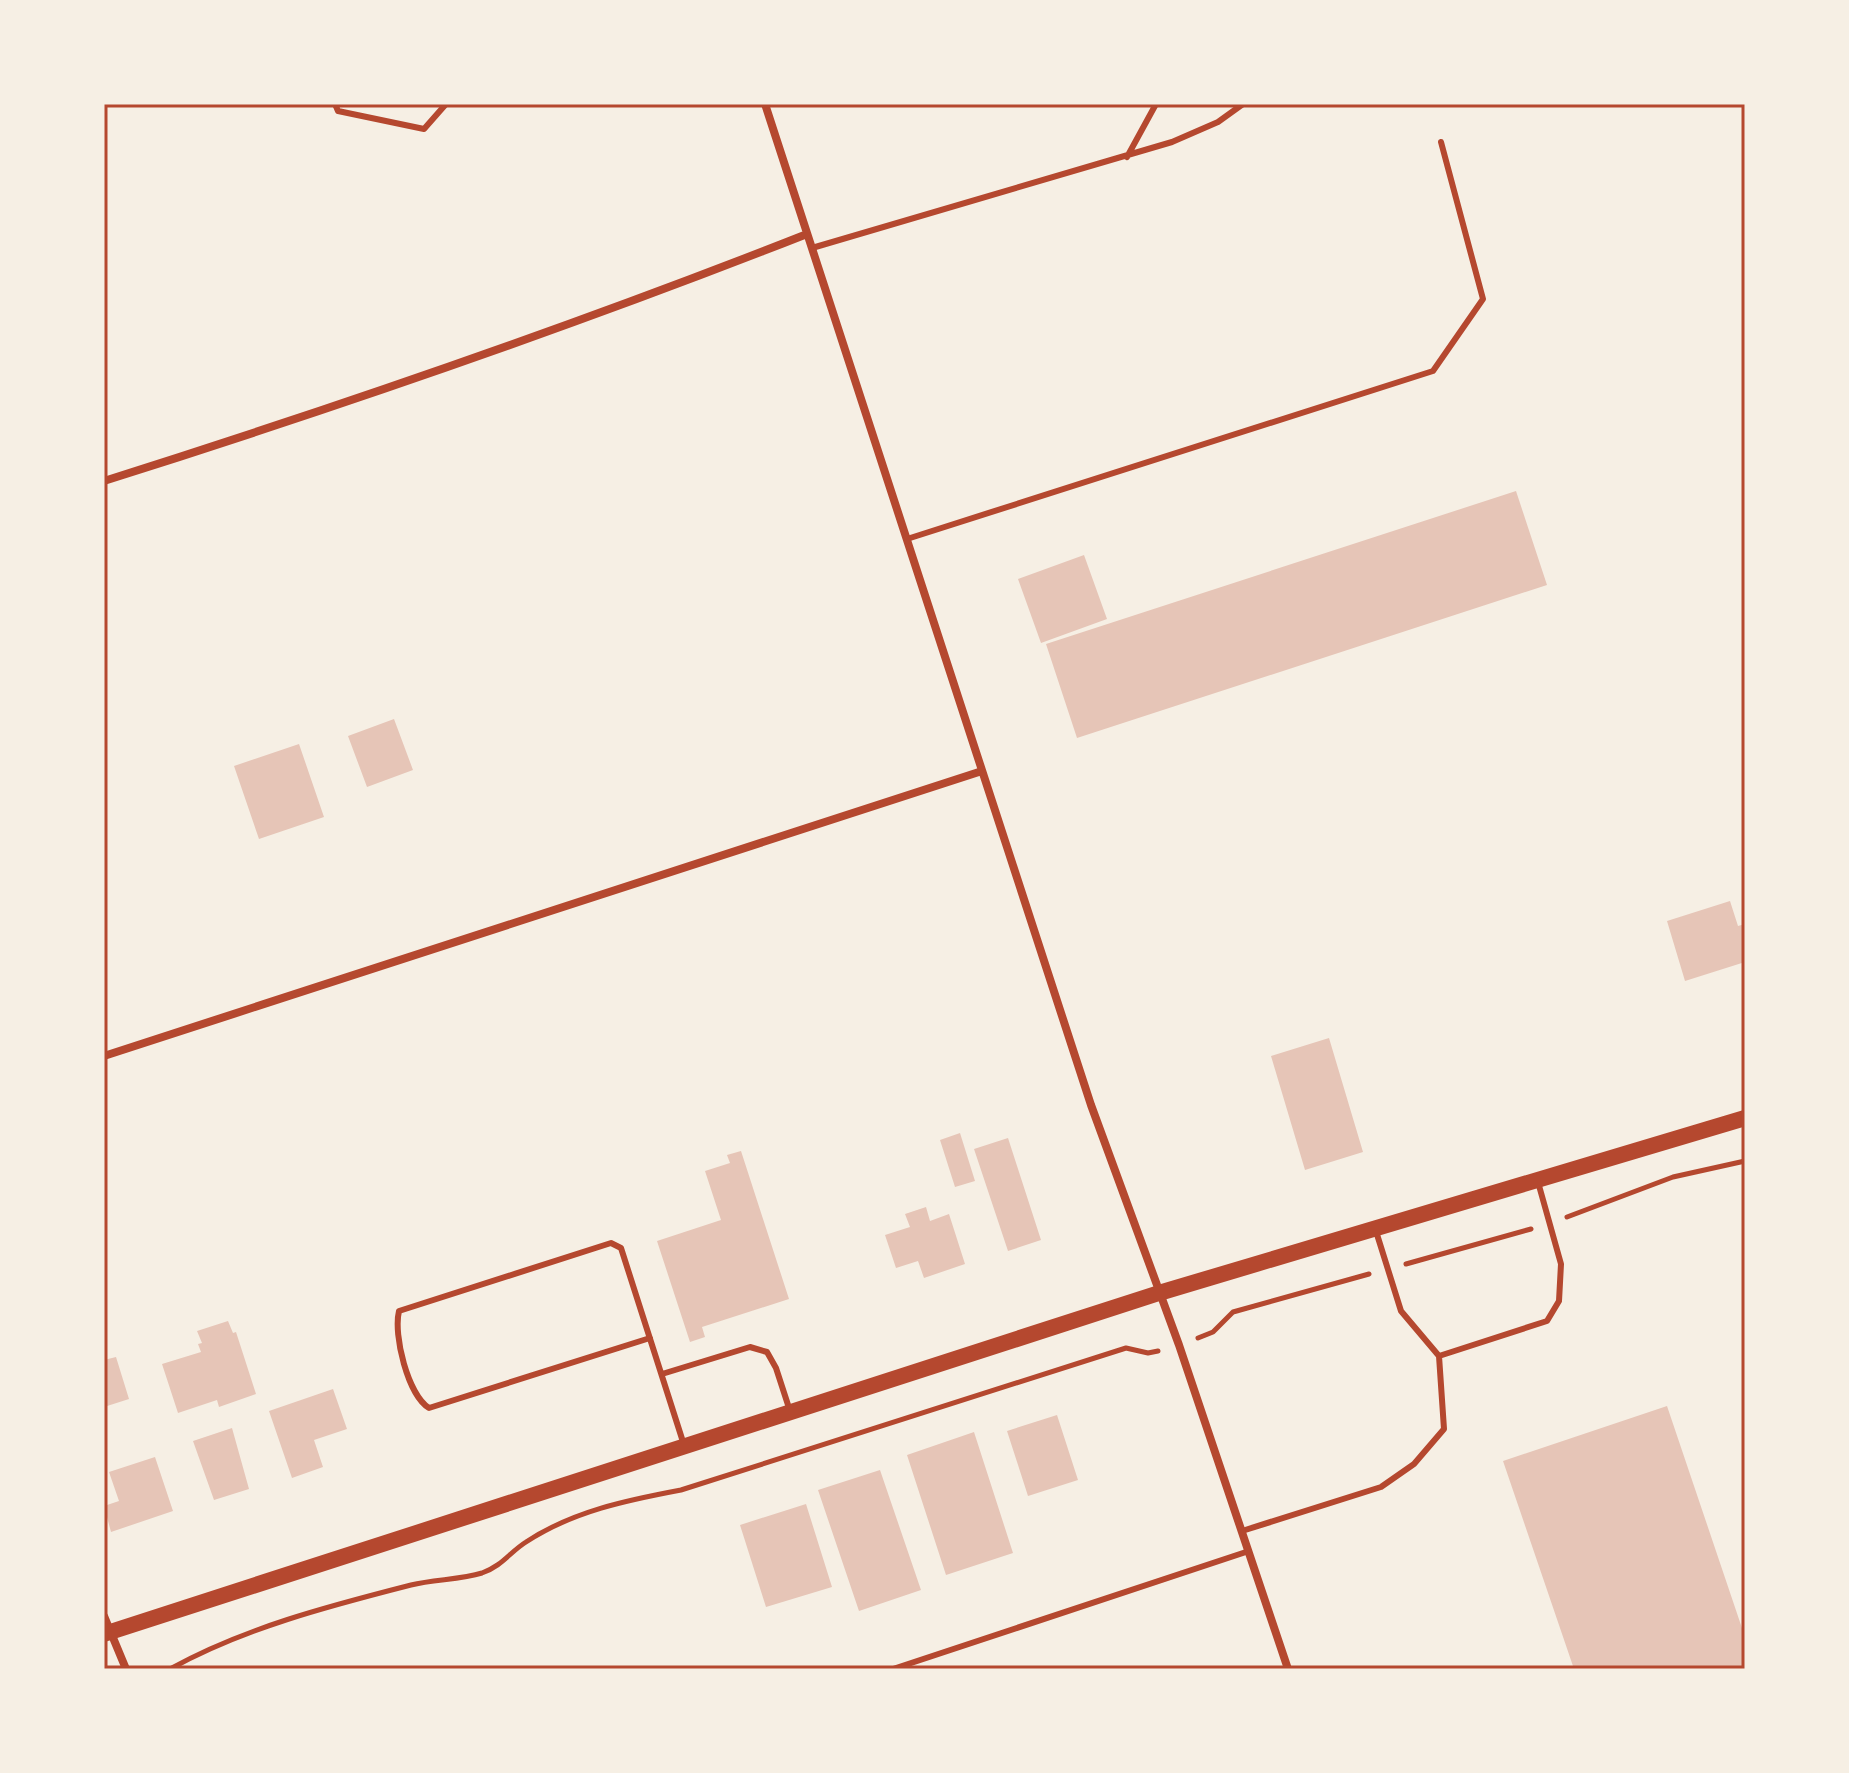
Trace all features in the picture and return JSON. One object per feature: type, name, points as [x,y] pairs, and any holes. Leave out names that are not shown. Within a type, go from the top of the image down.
[{"type":"main road","points":[[106,1627],[1159,1293],[1745,1118]]},
{"type":"street","points":[[765,104],[1091,1105],[1179,1345],[1288,1669]]},
{"type":"street","points":[[104,481],[242,437],[651,296],[807,234]]},
{"type":"street","points":[[104,1056],[982,771]]},
{"type":"street","points":[[106,1627],[126,1669]]},
{"type":"lane","points":[[335,104],[338,111],[424,129],[446,104]]},
{"type":"lane","points":[[1127,157],[1156,104]]},
{"type":"lane","points":[[812,248],[1172,142],[1218,122],[1243,104]]},
{"type":"lane","points":[[907,539],[1433,371],[1483,299],[1441,142]]},
{"type":"lane","points":[[1439,1356],[1547,1321],[1559,1301],[1561,1264],[1537,1180]]},
{"type":"lane","points":[[1242,1531],[1381,1487],[1414,1464],[1444,1429],[1439,1356],[1401,1311],[1375,1228]]},
{"type":"lane","points":[[650,1338],[429,1408],[420,1403],[401,1352],[396,1323],[399,1311],[611,1243],[621,1248],[662,1374],[684,1445]]},
{"type":"lane","points":[[662,1374],[750,1347],[767,1352],[776,1368],[790,1411]]},
{"type":"lane","points":[[893,1669],[1249,1551]]},
{"type":"path","points":[[170,1669],[217,1644],[331,1607],[415,1584],[480,1574],[502,1565],[525,1542],[615,1503],[681,1490],[1126,1348],[1148,1353],[1179,1345],[1213,1332],[1233,1312],[1501,1239],[1673,1177],[1745,1161]]},
{"type":"building","points":[[1516,491],[1547,585],[1077,738],[1046,644]]},
{"type":"building","points":[[1084,555],[1107,619],[1041,643],[1018,579]]},
{"type":"building","points":[[394,719],[413,770],[367,787],[348,736]]},
{"type":"building","points":[[299,744],[324,817],[259,839],[234,766]]},
{"type":"building","points":[[1730,901],[1738,926],[1745,924],[1745,962],[1685,981],[1667,921]]},
{"type":"building","points":[[1329,1038],[1363,1152],[1305,1170],[1271,1056]]},
{"type":"building","points":[[960,1133],[975,1181],[955,1187],[940,1140]]},
{"type":"building","points":[[1008,1138],[1041,1240],[1008,1251],[974,1149]]},
{"type":"building","points":[[741,1151],[789,1299],[702,1327],[705,1337],[690,1342],[657,1241],[721,1220],[705,1171],[730,1163],[727,1155]]},
{"type":"building","points":[[926,1207],[930,1221],[949,1214],[965,1264],[924,1278],[918,1261],[896,1268],[885,1235],[910,1227],[905,1214]]},
{"type":"building","points":[[228,1321],[233,1333],[236,1332],[256,1394],[219,1407],[217,1400],[178,1413],[162,1364],[201,1352],[198,1344],[202,1343],[197,1331]]},
{"type":"building","points":[[116,1357],[129,1399],[104,1407],[104,1360]]},
{"type":"building","points":[[333,1389],[347,1429],[314,1440],[323,1467],[292,1478],[269,1411]]},
{"type":"building","points":[[1667,1406],[1745,1637],[1745,1669],[1574,1669],[1503,1461]]},
{"type":"building","points":[[1057,1415],[1078,1480],[1028,1496],[1007,1431]]},
{"type":"building","points":[[232,1428],[249,1489],[214,1500],[193,1441]]},
{"type":"building","points":[[974,1432],[1013,1553],[946,1575],[907,1455]]},
{"type":"building","points":[[155,1457],[173,1511],[111,1532],[104,1506],[119,1501],[109,1472]]},
{"type":"building","points":[[880,1470],[921,1590],[859,1611],[818,1490]]},
{"type":"building","points":[[806,1504],[832,1587],[766,1607],[740,1525]]}]
